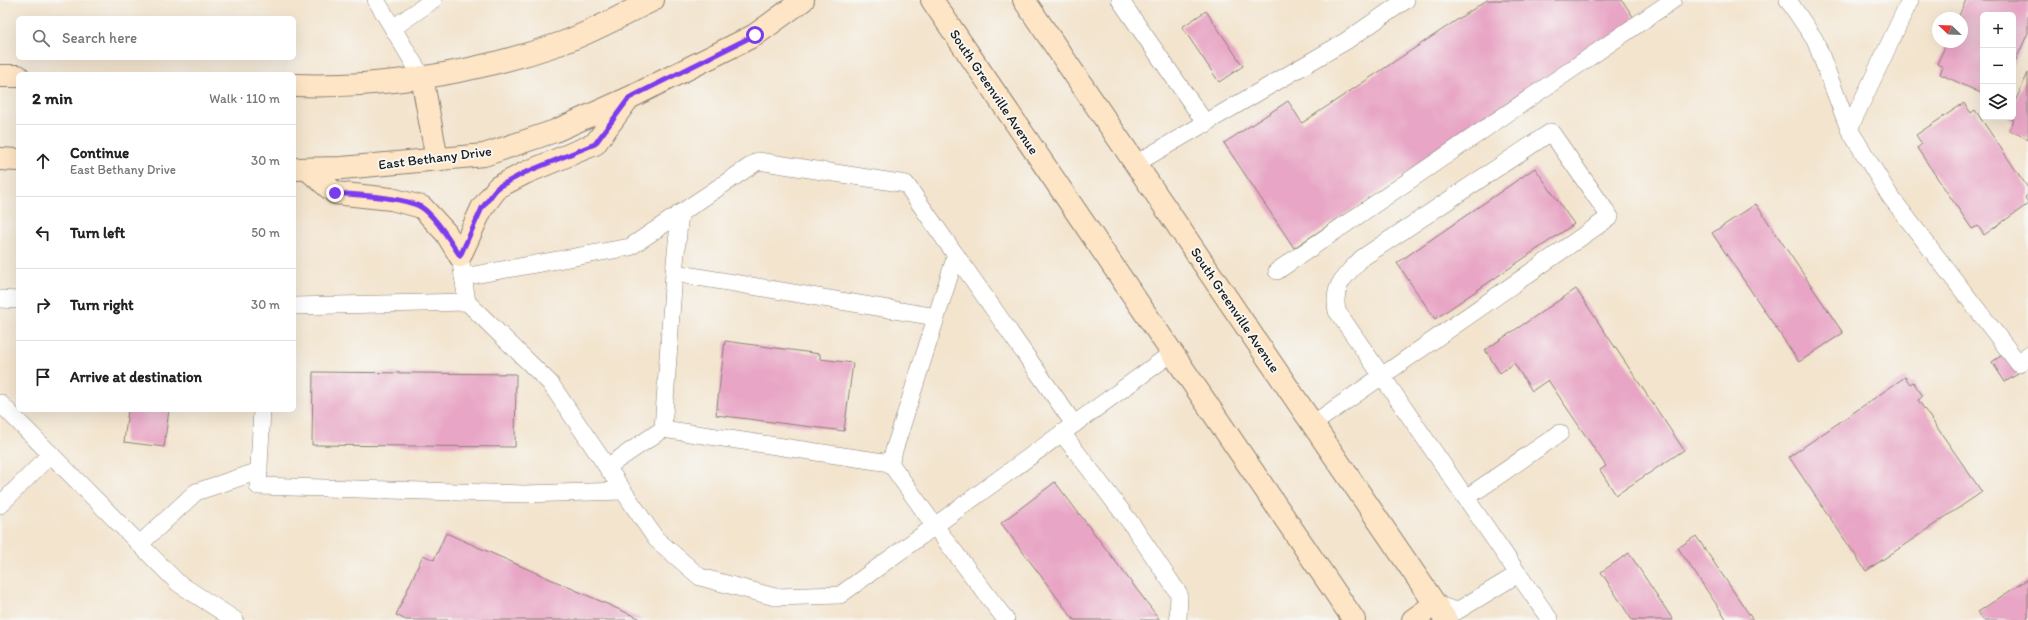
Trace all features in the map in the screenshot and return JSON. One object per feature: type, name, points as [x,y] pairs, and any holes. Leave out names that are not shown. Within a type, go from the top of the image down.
[{"type":"main road","points":[[296,85],[398,82],[482,66],[560,44],[653,0]]},
{"type":"main road","name":"East Bethany Drive","points":[[300,169],[437,160],[484,155],[556,131],[629,98],[755,35],[803,0]]},
{"type":"main road","name":"South Greenville Avenue","points":[[932,0],[1354,620]]},
{"type":"main road","name":"South Greenville Avenue","points":[[1024,0],[1441,612]]},
{"type":"main road","points":[[0,76],[16,76]]},
{"type":"main road","points":[[422,77],[437,160]]},
{"type":"main road","points":[[460,256],[482,208],[498,187],[524,173],[595,144],[629,98]]},
{"type":"main road","points":[[0,159],[16,160]]},
{"type":"main road","points":[[300,169],[335,193],[391,199],[422,208],[446,234],[460,256]]},
{"type":"main road","points":[[1413,620],[1441,612]]},
{"type":"lane","points":[[376,0],[422,77]]},
{"type":"lane","points":[[393,28],[410,8],[433,0]]},
{"type":"lane","points":[[1120,0],[1206,124]]},
{"type":"lane","points":[[1135,164],[1346,41],[1406,0]]},
{"type":"lane","points":[[1277,272],[1673,0]]},
{"type":"lane","points":[[1788,0],[1815,40],[1849,129],[1890,196],[2019,364],[2028,355]]},
{"type":"lane","points":[[1849,129],[1910,0]]},
{"type":"lane","points":[[1313,424],[1382,377],[1610,217],[1551,132],[1362,258],[1342,278],[1334,298],[1337,311],[1382,377],[1550,620]]},
{"type":"lane","points":[[463,277],[630,246],[758,161],[906,184],[956,255],[1068,428],[1179,594],[1178,620]]},
{"type":"lane","points":[[663,429],[674,273],[680,213]]},
{"type":"lane","points":[[890,463],[956,255]]},
{"type":"lane","points":[[460,256],[467,302],[550,383],[656,539],[700,577],[775,597],[840,595],[1172,353]]},
{"type":"lane","points":[[674,273],[936,317]]},
{"type":"lane","points":[[0,300],[16,300]]},
{"type":"lane","points":[[296,306],[467,302]]},
{"type":"lane","points":[[0,403],[178,583],[235,620]]},
{"type":"lane","points":[[262,412],[258,486],[524,494],[623,491]]},
{"type":"lane","points":[[607,467],[663,429],[890,463],[934,525],[1006,620]]},
{"type":"lane","points":[[1466,498],[1560,433]]},
{"type":"lane","points":[[0,505],[50,454]]},
{"type":"lane","points":[[140,544],[196,492],[259,471]]},
{"type":"lane","points":[[1441,612],[1457,611],[1518,574]]},
{"type":"building","points":[[1487,0],[1622,0],[1636,21],[1294,248],[1224,143],[1288,101],[1302,123]]},
{"type":"building","points":[[1966,0],[2028,0],[2028,33],[2016,59],[2016,12],[1980,12],[1980,93],[1940,74],[1943,67],[1937,64],[1944,48],[1968,48],[1968,12],[1961,12]]},
{"type":"building","points":[[1206,11],[1243,66],[1219,82],[1182,27]]},
{"type":"building","points":[[2028,73],[2028,139],[2009,130],[2014,120],[2016,120],[2016,99]]},
{"type":"building","points":[[1964,103],[1971,113],[1975,110],[1980,120],[1982,120],[2028,188],[2028,195],[2025,197],[2028,204],[1984,235],[1978,226],[1972,229],[1917,148],[1922,144],[1916,135]]},
{"type":"building","points":[[1535,168],[1574,224],[1435,319],[1397,263]]},
{"type":"building","points":[[1756,204],[1843,333],[1799,362],[1712,233]]},
{"type":"building","points":[[1576,289],[1684,450],[1616,495],[1600,470],[1606,466],[1548,380],[1532,391],[1514,363],[1500,373],[1485,350]]},
{"type":"building","points":[[725,341],[820,354],[820,359],[853,363],[844,431],[716,415]]},
{"type":"building","points":[[2005,353],[2018,374],[2005,382],[1992,362]]},
{"type":"building","points":[[313,372],[516,374],[515,447],[312,445]]},
{"type":"building","points":[[1905,377],[1910,384],[1913,382],[1923,396],[1918,400],[1982,492],[1866,571],[1789,457]]},
{"type":"building","points":[[128,412],[169,412],[164,447],[124,442]]},
{"type":"building","points":[[1055,482],[1160,620],[1074,620],[1001,523]]},
{"type":"building","points":[[446,533],[643,620],[406,620],[396,615],[423,555],[434,560]]},
{"type":"building","points":[[1696,536],[1753,620],[1727,620],[1678,548]]},
{"type":"building","points":[[1629,553],[1673,620],[1632,620],[1601,572]]},
{"type":"building","points":[[2028,579],[2028,617],[2024,620],[1983,620],[1978,612]]},
{"type":"route","points":[[335,193],[391,199],[422,208],[446,234],[460,256],[482,208],[498,187],[524,173],[595,144],[629,98],[755,35]]}]
